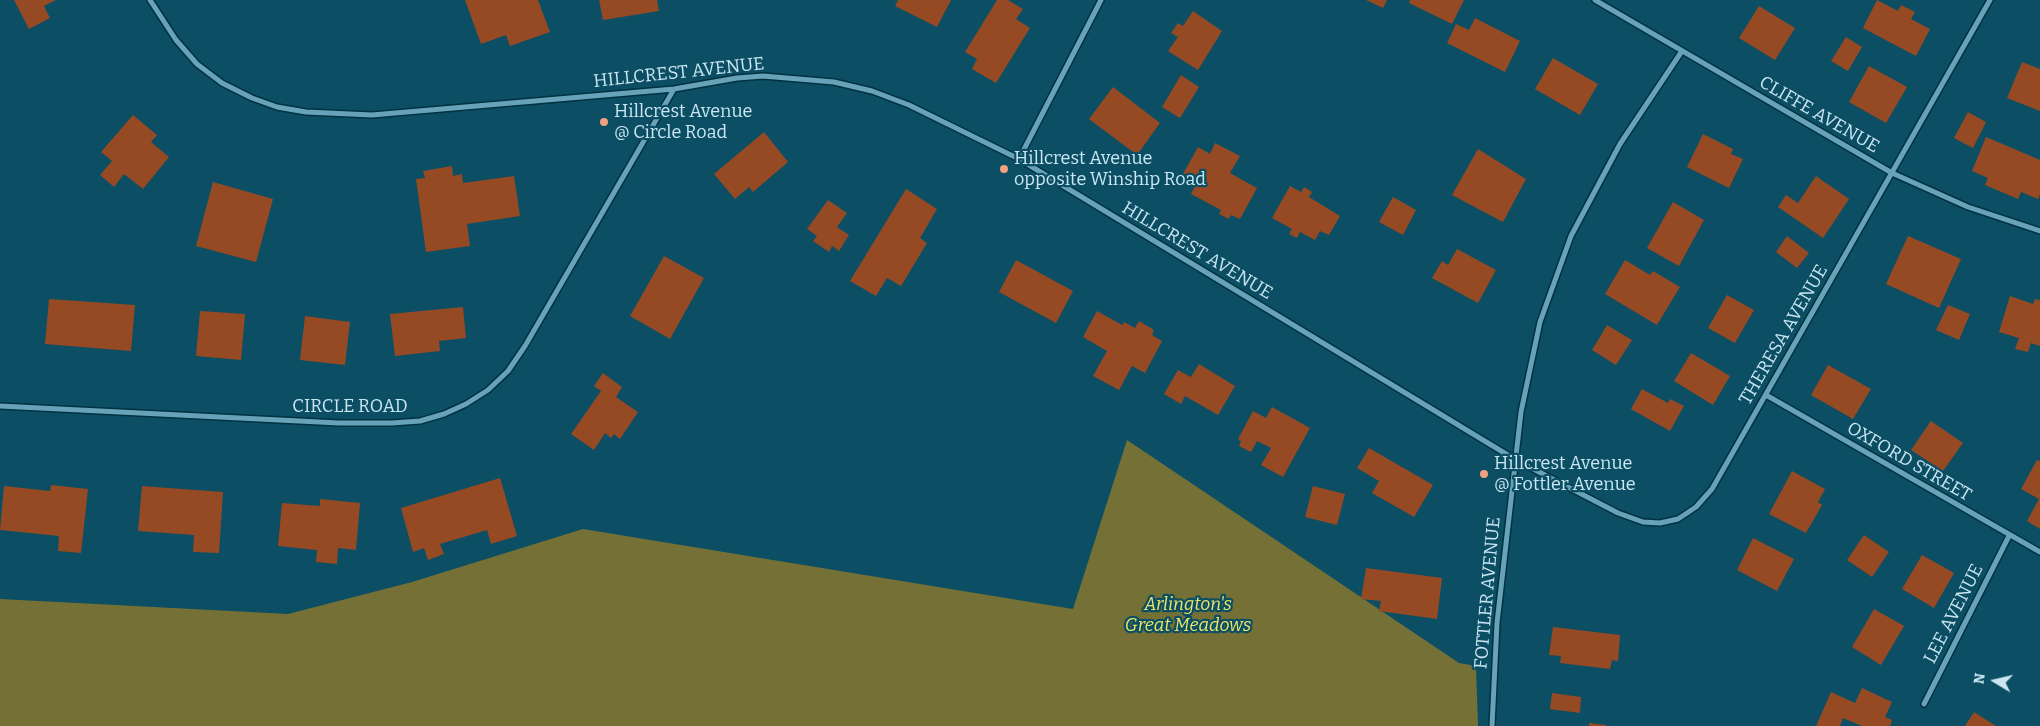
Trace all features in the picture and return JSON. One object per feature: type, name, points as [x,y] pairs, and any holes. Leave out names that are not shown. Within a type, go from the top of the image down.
[{"type":"street","name":"HILLCREST AVENUE","points":[[150,0],[176,40],[197,64],[222,83],[252,98],[277,107],[306,112],[372,115],[674,90],[737,78],[763,76],[834,82],[872,91],[909,105],[1019,159],[1516,460]]},
{"type":"street","points":[[1019,159],[1101,0]]},
{"type":"street","name":"CLIFFE AVENUE","points":[[1595,0],[1892,173],[1968,207],[2040,231]]},
{"type":"street","name":"THERESA AVENUE","points":[[1516,460],[1618,514],[1643,522],[1660,524],[1678,519],[1696,507],[1712,490],[1990,0]]},
{"type":"street","name":"FOTTLER AVENUE","points":[[1492,726],[1497,623],[1521,412],[1540,322],[1571,236],[1620,144],[1682,51]]},
{"type":"street","name":"CIRCLE ROAD","points":[[0,406],[339,423],[392,423],[420,421],[444,414],[466,404],[488,390],[502,378],[525,346],[674,90]]},
{"type":"street","name":"OXFORD STREET","points":[[1766,395],[2009,536],[2040,552]]},
{"type":"street","name":"LEE AVENUE","points":[[1924,704],[2009,536]]},
{"type":"green space","name":"Arlington's Great Meadows","points":[[1127,440],[1459,663],[1476,666],[1478,726],[0,726],[0,599],[288,614],[412,582],[583,529],[1073,609]]},
{"type":"building","points":[[14,0],[56,0],[44,6],[50,18],[29,29]]},
{"type":"building","points":[[465,0],[538,0],[550,32],[510,46],[506,35],[481,44]]},
{"type":"building","points":[[599,0],[657,0],[659,11],[603,20]]},
{"type":"building","points":[[898,0],[951,0],[937,27],[895,6]]},
{"type":"building","points":[[997,0],[1008,0],[1023,9],[1016,19],[1030,28],[996,83],[972,69],[977,59],[965,52]]},
{"type":"building","points":[[1366,0],[1387,0],[1383,8]]},
{"type":"building","points":[[1410,0],[1464,0],[1452,24],[1409,3]]},
{"type":"building","points":[[1877,0],[1898,11],[1901,5],[1915,12],[1911,19],[1930,29],[1916,56],[1863,28]]},
{"type":"building","points":[[1759,6],[1795,28],[1775,60],[1739,38]]},
{"type":"building","points":[[1193,11],[1222,31],[1198,70],[1168,51],[1178,37],[1171,33],[1178,23],[1183,26]]},
{"type":"building","points":[[1475,18],[1520,41],[1505,72],[1447,43],[1456,24],[1469,30]]},
{"type":"building","points":[[1846,37],[1862,47],[1848,71],[1831,61]]},
{"type":"building","points":[[1553,58],[1598,84],[1580,115],[1535,89]]},
{"type":"building","points":[[2022,62],[2040,69],[2040,111],[2007,98]]},
{"type":"building","points":[[1869,66],[1907,87],[1886,123],[1849,102]]},
{"type":"building","points":[[1181,75],[1199,87],[1180,118],[1162,107]]},
{"type":"building","points":[[1113,87],[1160,123],[1137,155],[1089,119]]},
{"type":"building","points":[[1968,112],[1986,122],[1973,148],[1954,138]]},
{"type":"building","points":[[133,115],[157,135],[151,142],[169,157],[143,189],[124,174],[114,187],[100,175],[112,161],[101,152]]},
{"type":"building","points":[[764,132],[788,162],[753,192],[749,187],[735,199],[714,174]]},
{"type":"building","points":[[1703,134],[1733,149],[1731,154],[1743,159],[1729,188],[1687,167]]},
{"type":"building","points":[[1986,137],[2040,160],[2040,194],[2038,199],[2021,192],[2018,199],[1985,185],[1988,178],[1972,171]]},
{"type":"building","points":[[1215,143],[1240,156],[1230,173],[1257,188],[1240,219],[1231,215],[1229,219],[1219,214],[1221,210],[1191,194],[1197,182],[1183,174],[1198,147],[1210,154]]},
{"type":"building","points":[[1478,149],[1526,179],[1503,222],[1452,195]]},
{"type":"building","points":[[452,166],[453,176],[462,174],[463,183],[514,176],[520,216],[467,224],[470,246],[426,252],[416,179],[425,178],[423,171]]},
{"type":"building","points":[[1816,176],[1849,199],[1823,238],[1778,207],[1786,195],[1798,203]]},
{"type":"building","points":[[213,182],[273,199],[256,262],[196,246]]},
{"type":"building","points":[[1290,186],[1301,192],[1304,187],[1312,192],[1309,197],[1340,216],[1329,235],[1320,231],[1315,240],[1300,232],[1297,238],[1289,234],[1292,229],[1272,218]]},
{"type":"building","points":[[906,189],[937,209],[920,238],[927,243],[901,286],[887,278],[876,296],[850,281]]},
{"type":"building","points":[[1393,197],[1416,210],[1403,235],[1379,222]]},
{"type":"building","points":[[828,200],[847,213],[837,227],[849,235],[839,251],[832,246],[829,252],[813,241],[817,236],[807,229]]},
{"type":"building","points":[[1673,202],[1704,220],[1679,266],[1647,248]]},
{"type":"building","points":[[1787,236],[1809,253],[1797,268],[1776,252]]},
{"type":"building","points":[[1908,236],[1961,259],[1939,308],[1886,284]]},
{"type":"building","points":[[1457,249],[1496,270],[1478,303],[1432,278],[1442,261],[1448,265]]},
{"type":"building","points":[[664,256],[704,278],[670,339],[630,316]]},
{"type":"building","points":[[1016,260],[1073,291],[1056,323],[999,292]]},
{"type":"building","points":[[1625,260],[1650,275],[1653,271],[1680,287],[1657,325],[1605,294]]},
{"type":"building","points":[[1727,295],[1754,310],[1735,343],[1708,328]]},
{"type":"building","points":[[2010,296],[2033,304],[2035,299],[2040,300],[2040,346],[2031,343],[2028,352],[2015,349],[2019,338],[1999,332]]},
{"type":"building","points":[[49,299],[135,305],[131,351],[45,344]]},
{"type":"building","points":[[1948,305],[1970,314],[1959,340],[1936,330]]},
{"type":"building","points":[[463,307],[466,338],[439,341],[440,351],[395,356],[390,314]]},
{"type":"building","points":[[200,311],[245,314],[241,360],[196,356]]},
{"type":"building","points":[[1097,311],[1122,325],[1124,322],[1135,328],[1139,321],[1154,330],[1152,335],[1162,341],[1145,373],[1132,366],[1119,390],[1093,376],[1107,351],[1083,337]]},
{"type":"building","points":[[305,316],[350,322],[345,365],[300,360]]},
{"type":"building","points":[[1607,325],[1632,340],[1616,365],[1592,350]]},
{"type":"building","points":[[1691,353],[1730,376],[1713,405],[1674,381]]},
{"type":"building","points":[[1199,364],[1235,386],[1218,415],[1185,396],[1181,404],[1164,394],[1178,370],[1191,377]]},
{"type":"building","points":[[1828,365],[1871,389],[1853,419],[1811,395]]},
{"type":"building","points":[[603,373],[622,387],[616,397],[638,412],[620,439],[614,434],[611,438],[605,433],[594,450],[571,434],[601,391],[594,386]]},
{"type":"building","points":[[1642,389],[1668,403],[1670,399],[1684,406],[1670,431],[1631,409]]},
{"type":"building","points":[[1272,407],[1310,428],[1283,477],[1261,465],[1271,448],[1257,441],[1251,452],[1239,446],[1241,441],[1238,439],[1253,411],[1266,418]]},
{"type":"building","points":[[1931,421],[1963,443],[1943,471],[1911,450]]},
{"type":"building","points":[[1369,448],[1433,485],[1414,517],[1372,493],[1379,481],[1357,468]]},
{"type":"building","points":[[2037,460],[2040,461],[2040,529],[2027,521],[2039,499],[2021,489]]},
{"type":"building","points":[[1792,471],[1825,489],[1818,502],[1822,505],[1806,533],[1769,514]]},
{"type":"building","points":[[500,478],[517,536],[491,544],[487,530],[440,544],[444,554],[428,560],[424,548],[413,552],[401,508]]},
{"type":"building","points":[[51,485],[88,489],[81,553],[58,551],[59,536],[0,530],[4,486],[50,491]]},
{"type":"building","points":[[142,486],[223,492],[219,553],[193,552],[194,535],[138,531]]},
{"type":"building","points":[[1313,486],[1345,494],[1337,525],[1305,517]]},
{"type":"building","points":[[320,499],[360,503],[356,550],[338,548],[337,564],[316,562],[317,550],[278,546],[282,503],[320,506]]},
{"type":"building","points":[[1864,535],[1889,552],[1872,577],[1847,560]]},
{"type":"building","points":[[1753,538],[1794,559],[1777,591],[1737,570]]},
{"type":"building","points":[[1922,555],[1954,573],[1934,608],[1902,589]]},
{"type":"building","points":[[1366,568],[1442,578],[1437,619],[1379,611],[1381,601],[1361,599]]},
{"type":"building","points":[[1874,609],[1904,626],[1881,665],[1852,647]]},
{"type":"building","points":[[1553,627],[1620,635],[1618,661],[1612,660],[1610,669],[1560,663],[1561,656],[1549,655]]},
{"type":"building","points":[[1862,688],[1892,702],[1885,717],[1892,720],[1890,726],[1862,726],[1843,718],[1840,726],[1816,726],[1831,692],[1855,703]]},
{"type":"building","points":[[1552,693],[1581,697],[1580,713],[1550,709]]},
{"type":"building","points":[[1974,712],[1996,726],[1965,726]]},
{"type":"building","points":[[1589,723],[1606,725],[1606,726],[1589,726]]},
{"type":"place","name":"Hillcrest Avenue @ Circle Road","points":[[604,122]]},
{"type":"place","name":"Hillcrest Avenue opposite Winship Road","points":[[1004,169]]},
{"type":"place","name":"Hillcrest Avenue @ Fottler Avenue","points":[[1484,474]]}]
